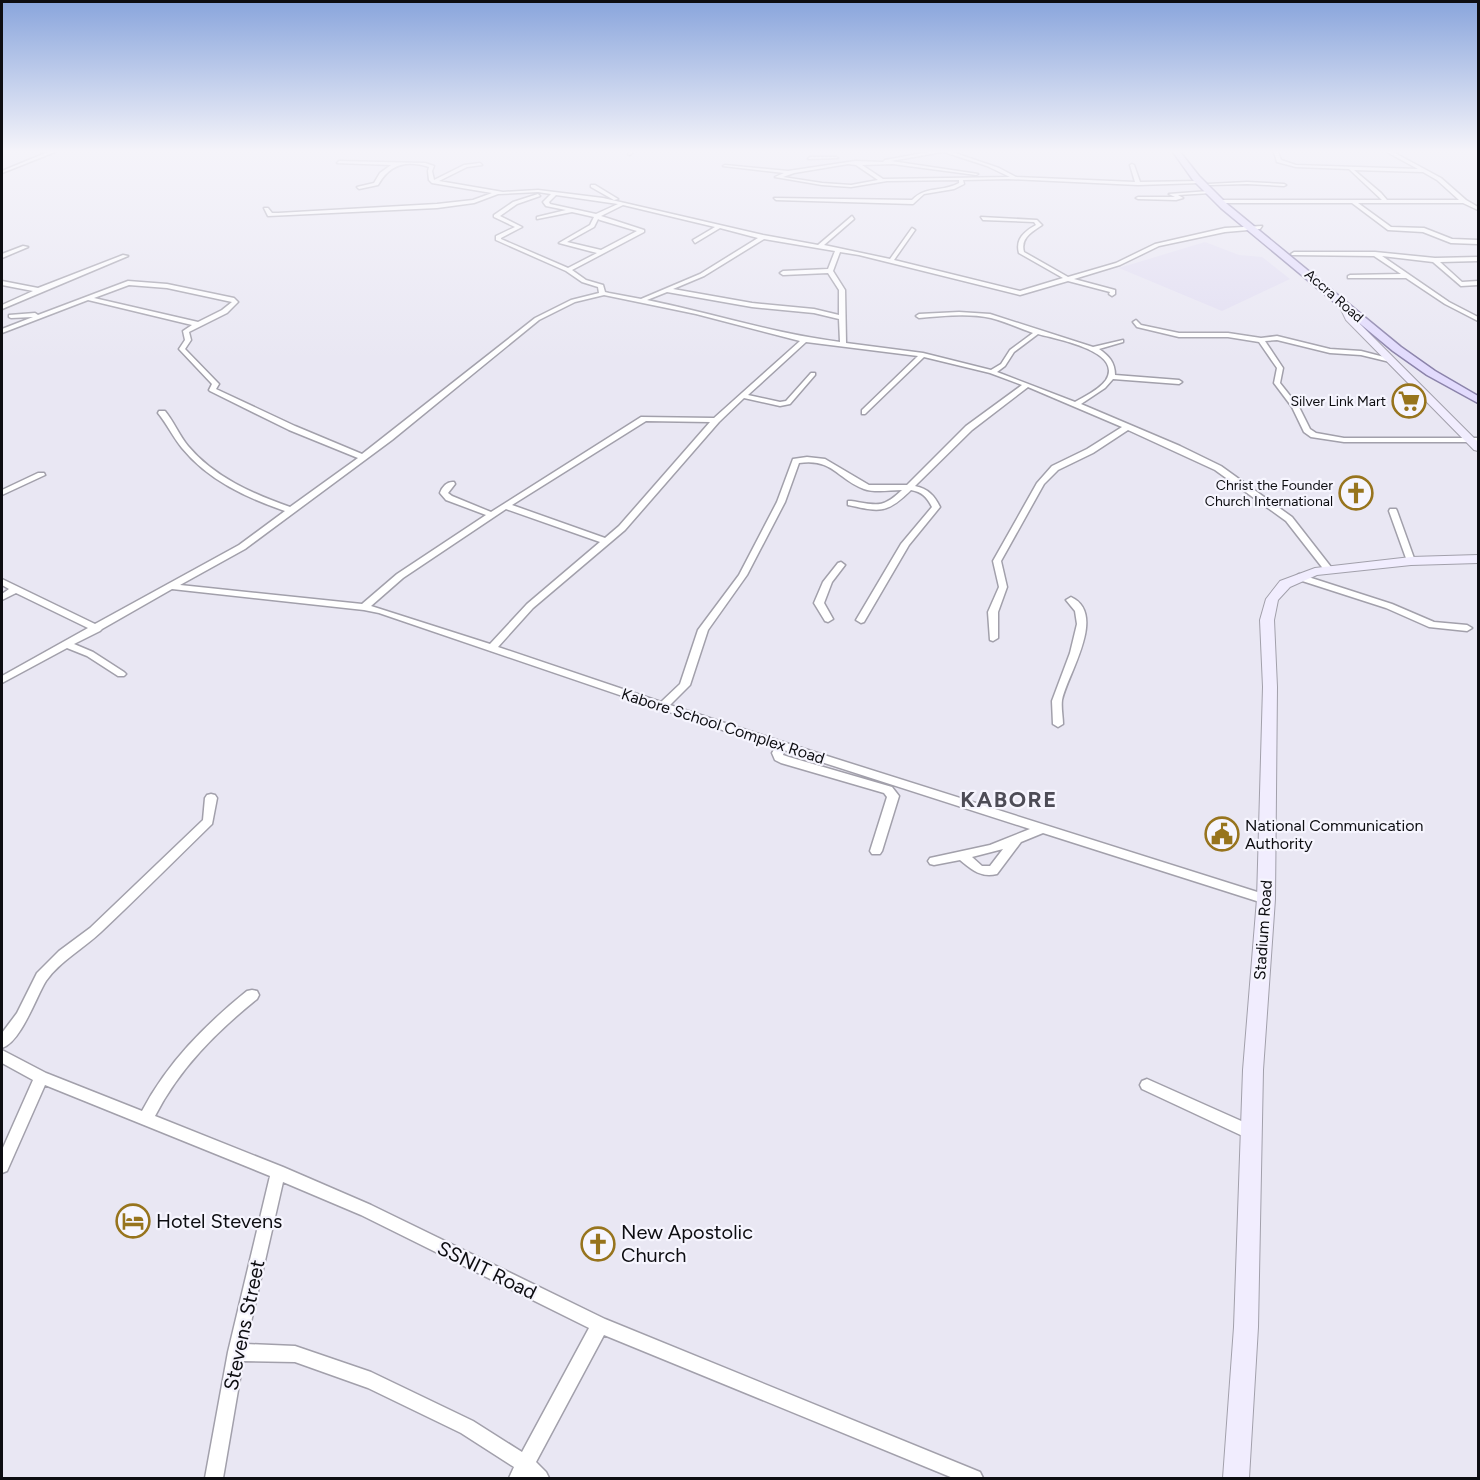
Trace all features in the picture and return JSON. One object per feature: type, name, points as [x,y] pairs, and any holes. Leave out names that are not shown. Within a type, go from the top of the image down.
[{"type":"main road","name":"Accra Road","points":[[1248,221],[1397,349],[1431,373],[1479,400]]},
{"type":"main road","name":"Accra Road","points":[[1255,227],[1294,254],[1359,318],[1479,393]]},
{"type":"main road","points":[[1359,318],[1390,360],[1476,443]]},
{"type":"main road","name":"Stadium Road","points":[[1236,1479],[1246,1327],[1254,1071],[1266,899],[1270,687],[1267,620],[1272,599],[1285,584],[1299,577],[1328,569],[1412,561],[1478,559]]},
{"type":"street","points":[[507,221],[519,227],[498,237],[499,240],[568,270],[584,281],[601,286],[602,293],[643,300],[805,340],[843,343],[923,355],[992,372],[1077,404],[1218,468],[1289,519],[1328,569]]},
{"type":"street","points":[[594,221],[592,226],[562,243],[602,252]]},
{"type":"street","points":[[568,270],[642,231],[609,221]]},
{"type":"street","points":[[695,221],[763,237],[891,261],[1020,293],[1118,264],[1157,245],[1225,230],[1255,227]]},
{"type":"street","points":[[820,246],[848,221]]},
{"type":"street","points":[[1035,221],[1039,225],[1025,234],[1020,250],[1068,279],[1113,291],[1112,294]]},
{"type":"street","points":[[1380,221],[1390,229],[1424,230],[1450,242],[1479,242]]},
{"type":"street","points":[[695,241],[719,227]]},
{"type":"street","points":[[891,261],[912,230]]},
{"type":"street","points":[[643,300],[702,275],[763,237]]},
{"type":"street","points":[[2,255],[25,247]]},
{"type":"street","points":[[830,271],[838,250]]},
{"type":"street","points":[[1294,254],[1375,254],[1435,260],[1479,259]]},
{"type":"street","points":[[1375,254],[1447,303],[1479,319]]},
{"type":"street","points":[[2,307],[125,256]]},
{"type":"street","points":[[1435,260],[1461,284],[1479,283]]},
{"type":"street","points":[[783,273],[830,271]]},
{"type":"street","points":[[830,271],[842,290],[843,343]]},
{"type":"street","points":[[1350,277],[1405,276]]},
{"type":"street","points":[[2,331],[122,284],[138,282],[234,300],[232,306],[224,312],[186,331],[188,340],[182,349],[216,384],[212,390],[292,428],[363,457]]},
{"type":"street","points":[[2,283],[39,290]]},
{"type":"street","points":[[666,290],[752,305],[814,311],[842,318]]},
{"type":"street","points":[[2,680],[98,629],[242,547],[460,384],[537,319],[573,301],[606,293]]},
{"type":"street","points":[[87,297],[197,324]]},
{"type":"street","points":[[2,314],[43,315]]},
{"type":"street","points":[[919,316],[984,315],[1036,332],[1071,340],[1092,349],[1108,361],[1112,373],[1077,404]]},
{"type":"street","points":[[11,316],[12,327]]},
{"type":"street","points":[[1136,322],[1139,326],[1171,334],[1228,335],[1261,340],[1277,338],[1330,351],[1361,353],[1390,360]]},
{"type":"street","points":[[992,372],[1003,365],[1012,351],[1036,332]]},
{"type":"street","points":[[492,648],[530,606],[622,528],[716,420],[805,340]]},
{"type":"street","points":[[1261,340],[1280,368],[1277,383],[1295,407],[1307,430],[1314,435],[1344,440],[1476,443]]},
{"type":"street","points":[[1092,349],[1121,341]]},
{"type":"street","points":[[865,412],[923,355]]},
{"type":"street","points":[[743,396],[780,404],[788,403],[813,374]]},
{"type":"street","points":[[1110,377],[1179,382]]},
{"type":"street","points":[[851,503],[880,508],[894,502],[911,488],[924,470],[948,451],[969,428],[1027,385]]},
{"type":"street","points":[[162,413],[189,452],[225,480],[264,501],[290,510]]},
{"type":"street","points":[[364,607],[375,595],[400,576],[644,419],[716,420]]},
{"type":"street","points":[[993,638],[993,612],[1003,587],[997,561],[1041,483],[1055,468],[1090,451],[1127,427]]},
{"type":"street","points":[[663,706],[685,685],[703,630],[743,575],[782,502],[796,461],[809,459],[834,464],[842,473],[871,488],[911,488],[927,492],[936,507],[905,544],[861,620]]},
{"type":"street","points":[[2,493],[41,475]]},
{"type":"street","points":[[451,484],[444,493],[449,498],[492,515]]},
{"type":"street","points":[[506,506],[604,541]]},
{"type":"street","points":[[1394,511],[1412,561]]},
{"type":"street","points":[[828,619],[819,603],[821,592],[828,579],[841,565]]},
{"type":"street","points":[[1299,577],[1389,606],[1432,625],[1467,628]]},
{"type":"street","points":[[2,582],[98,629]]},
{"type":"street","name":"Kabore School Complex Road","points":[[174,586],[364,607],[782,746],[1266,899]]},
{"type":"street","points":[[2,597],[16,589]]},
{"type":"street","points":[[1058,724],[1057,701],[1082,624],[1080,610],[1071,600]]},
{"type":"street","points":[[69,645],[90,654],[121,674]]},
{"type":"street","points":[[782,746],[777,753],[785,760],[888,789],[893,796],[876,851]]},
{"type":"street","points":[[2,1042],[22,1017],[42,977],[63,955],[94,931],[208,821],[212,798]]},
{"type":"street","points":[[934,861],[992,849],[1041,829]]},
{"type":"street","points":[[963,856],[979,870],[993,871],[1017,839]]},
{"type":"street","points":[[146,1118],[154,1100],[207,1034],[252,995]]},
{"type":"street","name":"SSNIT Road","points":[[2,1056],[41,1077],[278,1172],[366,1210],[600,1326],[974,1479]]},
{"type":"street","points":[[2,1166],[41,1077]]},
{"type":"street","points":[[1147,1084],[1252,1133]]},
{"type":"street","name":"Stevens Street","points":[[214,1479],[237,1352],[278,1172]]},
{"type":"street","points":[[522,1471],[600,1326]]},
{"type":"street","points":[[237,1352],[295,1354],[371,1381],[467,1427],[522,1471],[540,1479]]},
{"type":"shaded area","points":[[1205,242],[1239,255],[1262,257],[1290,279],[1222,311],[1119,268]]},
{"type":"place","name":"Silver Link Mart","points":[[1409,401]]},
{"type":"place","name":"Christ the Founder Church International","points":[[1356,493]]},
{"type":"place","name":"National Communication Authority","points":[[1222,834]]},
{"type":"place","name":"Hotel Stevens","points":[[133,1221]]},
{"type":"place","name":"New Apostolic Church","points":[[598,1244]]},
{"type":"district","name":"KABORE","points":[[1009,799]]}]
